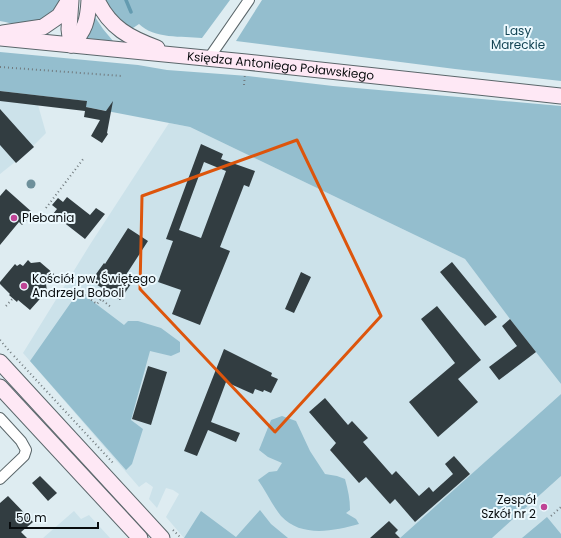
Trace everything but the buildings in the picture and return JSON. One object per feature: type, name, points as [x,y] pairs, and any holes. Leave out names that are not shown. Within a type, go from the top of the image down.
[{"type":"main road","points":[[0,34],[43,27],[59,16],[70,0]]},
{"type":"main road","points":[[70,0],[69,29],[71,45]]},
{"type":"main road","points":[[71,45],[80,36],[86,23],[89,0]]},
{"type":"main road","points":[[98,0],[102,11],[119,30],[140,42],[179,56]]},
{"type":"main road","name":"Księdza Antoniego Poławskiego","points":[[0,38],[209,58],[561,96]]},
{"type":"main road","points":[[0,362],[166,532]]},
{"type":"main road","points":[[0,387],[140,538]]},
{"type":"street","points":[[209,58],[249,0]]},
{"type":"street","points":[[0,418],[21,441],[26,450],[24,456],[0,479]]},
{"type":"path","points":[[0,67],[122,76]]},
{"type":"path","points":[[244,85],[245,74]]},
{"type":"path","points":[[46,208],[84,158]]},
{"type":"path","points":[[75,288],[97,304],[101,299],[112,308]]},
{"type":"path","points":[[6,306],[14,297]]},
{"type":"path","points":[[0,340],[115,466]]},
{"type":"path","points":[[551,516],[561,507]]},
{"type":"path","points":[[166,532],[181,538]]},
{"type":"highlighted area","points":[[297,140],[381,316],[275,432],[140,289],[142,196]]},
{"type":"shaded area","points":[[0,91],[39,95],[38,105],[46,133],[33,146],[34,147],[0,174]]},
{"type":"shaded area","points":[[169,123],[190,127],[465,259],[561,384],[561,394],[400,538],[184,538],[166,517],[179,494],[166,488],[157,508],[149,499],[153,487],[146,482],[139,487],[23,353],[91,243]]},
{"type":"shaded area","name":"Zespół Szkół nr 2","points":[[561,476],[561,538],[492,538]]},
{"type":"shaded area","points":[[74,511],[81,519],[89,515],[110,538],[43,538]]},
{"type":"green space","points":[[0,0],[62,0],[55,11],[46,18],[35,23],[17,25],[0,21]]},
{"type":"green space","points":[[105,0],[230,0],[202,38],[177,37],[160,34],[145,29],[139,24],[130,30],[120,23]]},
{"type":"green space","name":"Lasy Mareckie","points":[[262,0],[561,0],[561,81],[236,41]]},
{"type":"green space","points":[[93,14],[103,29],[113,41],[86,38]]},
{"type":"green space","points":[[0,52],[138,65],[167,70],[248,76],[333,86],[561,106],[561,384],[465,259],[190,127],[86,107],[86,101],[0,91]]},
{"type":"green space","points":[[79,291],[124,325],[128,321],[138,321],[161,328],[180,342],[180,352],[171,356],[150,351],[131,420],[143,429],[132,464],[126,470],[30,361]]},
{"type":"green space","points":[[561,394],[561,476],[492,538],[400,538]]},
{"type":"green space","points":[[282,416],[296,421],[310,451],[325,474],[345,479],[349,494],[350,506],[350,510],[346,513],[356,519],[359,524],[339,529],[318,531],[308,530],[298,528],[289,523],[278,512],[258,480],[269,472],[277,471],[282,463],[268,457],[259,450],[271,420]]},
{"type":"green space","points":[[260,510],[271,524],[288,538],[184,538],[201,511],[236,537]]},
{"type":"green space","points":[[547,517],[561,534],[561,538],[522,538]]},
{"type":"waterway","points":[[126,0],[131,12]]},
{"type":"place","name":"Plebania","points":[[14,218]]},
{"type":"place","name":"Kościół pw. Świętego Andrzeja Boboli","points":[[24,286]]},
{"type":"place","name":"Zespół Szkół nr 2","points":[[544,507]]}]
